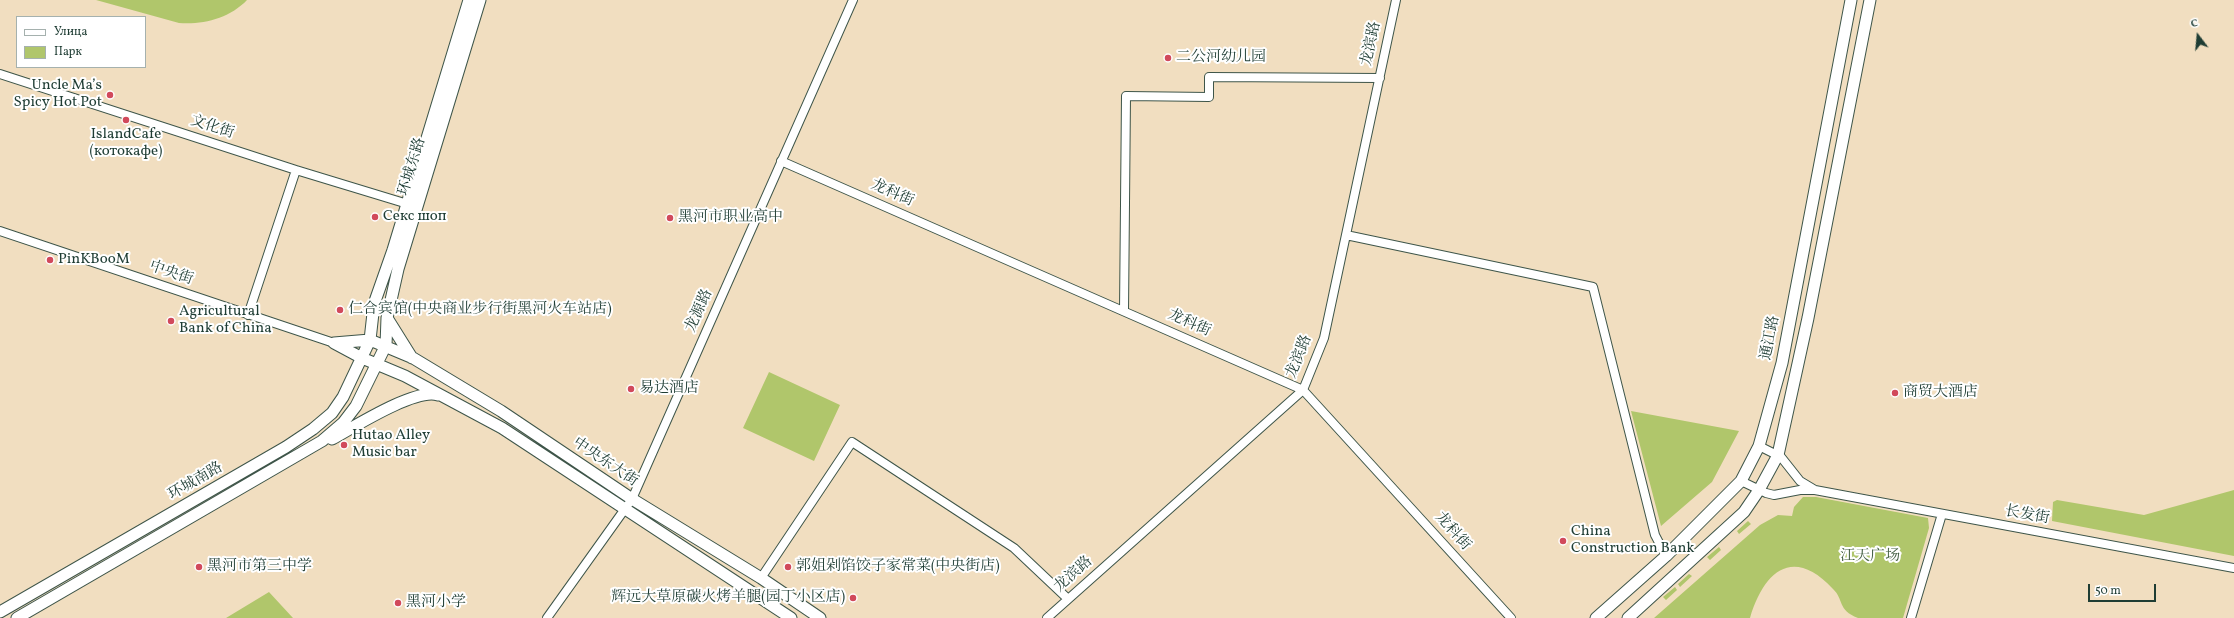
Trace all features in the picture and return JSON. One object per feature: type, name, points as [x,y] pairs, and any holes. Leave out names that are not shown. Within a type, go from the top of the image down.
[{"type":"main road","name":"环城东路","points":[[386,345],[387,318],[412,205],[469,0]]},
{"type":"main road","name":"环城东路","points":[[370,340],[374,304],[412,205],[480,0]]},
{"type":"main road","name":"通江路","points":[[1596,618],[1666,556],[1741,481],[1759,446],[1782,363],[1851,0]]},
{"type":"main road","points":[[1628,618],[1739,517],[1759,490],[1778,455],[1808,318],[1870,0]]},
{"type":"main road","points":[[387,318],[413,358]]},
{"type":"main road","points":[[334,343],[370,340]]},
{"type":"main road","name":"中央东大街","points":[[370,340],[386,345],[413,358],[501,411],[632,499],[761,578],[820,618]]},
{"type":"main road","name":"环城南路","points":[[0,612],[286,447],[313,429],[332,413],[343,397],[370,340]]},
{"type":"main road","name":"中央东大街","points":[[334,343],[362,358],[378,364],[447,398],[502,428],[791,618]]},
{"type":"main road","name":"环城南路","points":[[17,618],[322,441],[343,423],[356,406],[378,364],[386,345]]},
{"type":"main road","points":[[294,458],[403,401],[429,394],[447,398]]},
{"type":"street","name":"龙源路","points":[[547,618],[632,499],[853,0]]},
{"type":"street","name":"龙滨路","points":[[1047,618],[1303,390],[1324,338],[1396,0]]},
{"type":"street","name":"文化街","points":[[0,74],[296,170],[412,205]]},
{"type":"street","points":[[1124,311],[1126,96],[1209,97],[1209,77],[1380,78]]},
{"type":"street","name":"龙科街","points":[[781,161],[1303,390],[1511,618]]},
{"type":"street","points":[[248,315],[296,170]]},
{"type":"street","name":"中央街","points":[[0,231],[334,343]]},
{"type":"street","points":[[1346,235],[1593,287],[1655,535],[1666,556]]},
{"type":"street","points":[[761,578],[852,442],[1014,548],[1068,599]]},
{"type":"street","name":"长发街","points":[[1759,446],[1778,455],[1800,481],[1815,490]]},
{"type":"street","name":"长发街","points":[[1741,481],[1759,490],[1774,495],[1800,490],[1815,490],[2234,568]]},
{"type":"street","points":[[1911,618],[1942,514]]},
{"type":"green space","points":[[96,0],[247,0],[233,11],[216,19],[197,23],[179,23]]},
{"type":"green space","points":[[769,372],[840,405],[814,461],[743,428]]},
{"type":"green space","points":[[1631,411],[1739,431],[1712,482],[1661,526]]},
{"type":"green space","points":[[2234,490],[2234,556],[2052,521],[2053,502],[2057,500],[2144,515]]},
{"type":"green space","name":"江天广场","points":[[1803,497],[1816,497],[1928,518],[1929,528],[1903,618],[1858,618],[1851,615],[1844,608],[1833,589],[1819,576],[1805,569],[1793,567],[1782,570],[1772,577],[1763,588],[1756,601],[1750,618],[1654,618],[1760,525],[1778,515],[1792,516],[1794,507]]},
{"type":"green space","points":[[1748,521],[1751,524],[1739,534],[1737,531]]},
{"type":"green space","points":[[1719,547],[1721,550],[1710,560],[1707,557]]},
{"type":"green space","points":[[1689,574],[1692,576],[1680,587],[1678,584]]},
{"type":"green space","points":[[1675,587],[1677,590],[1666,600],[1663,597]]},
{"type":"green space","points":[[269,592],[293,618],[226,618]]},
{"type":"place","name":"二公河幼儿园","points":[[1168,58]]},
{"type":"place","name":"Uncle Ma’s Spicy Hot Pot","points":[[110,95]]},
{"type":"place","name":"IslandCafe (котокафе)","points":[[126,120]]},
{"type":"place","name":"Секс шоп","points":[[375,217]]},
{"type":"place","name":"黑河市职业高中","points":[[670,218]]},
{"type":"place","name":"PinKBooM","points":[[50,260]]},
{"type":"place","name":"仁合宾馆(中央商业步行街黑河火车站店)","points":[[340,310]]},
{"type":"place","name":"Agricultural Bank of China","points":[[171,321]]},
{"type":"place","name":"易达酒店","points":[[631,389]]},
{"type":"place","name":"商贸大酒店","points":[[1895,393]]},
{"type":"place","name":"Hutao Alley Music bar","points":[[344,445]]},
{"type":"place","name":"China Construction Bank","points":[[1563,541]]},
{"type":"place","name":"黑河市第三中学","points":[[199,567]]},
{"type":"place","name":"郭姐剁馅饺子家常菜(中央街店)","points":[[788,567]]},
{"type":"place","name":"辉远大草原碳火烤羊腿(园丁小区店)","points":[[853,598]]},
{"type":"place","name":"黑河小学","points":[[398,603]]}]
